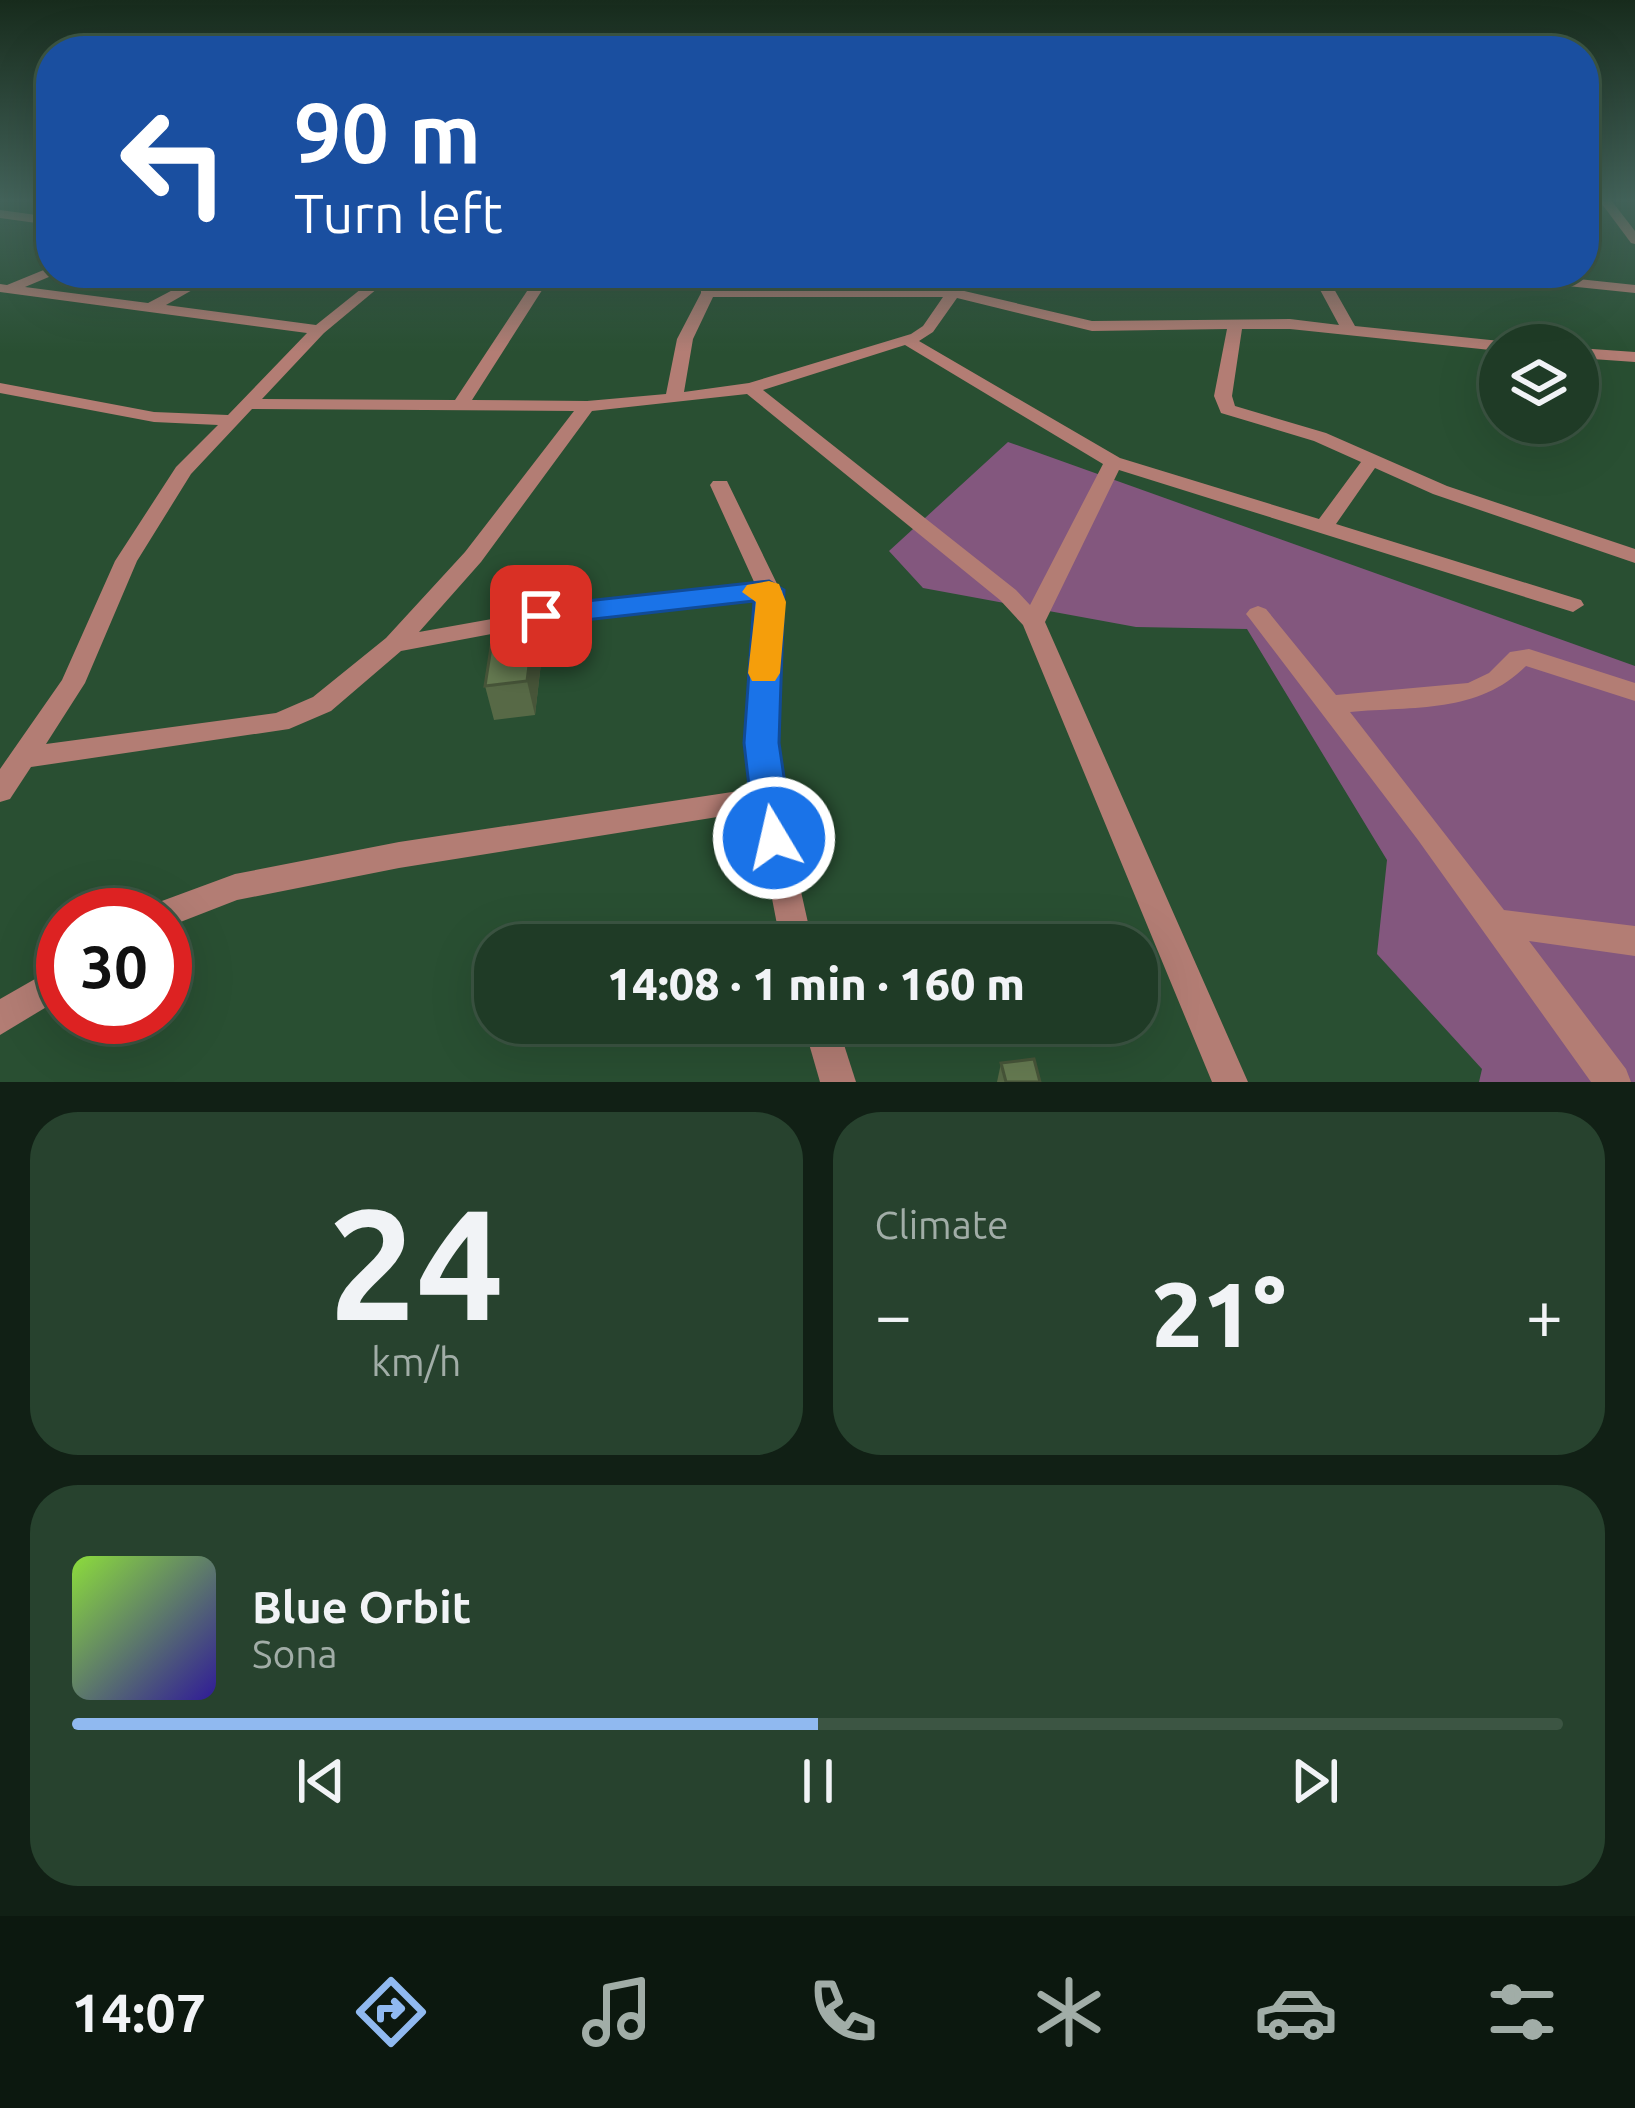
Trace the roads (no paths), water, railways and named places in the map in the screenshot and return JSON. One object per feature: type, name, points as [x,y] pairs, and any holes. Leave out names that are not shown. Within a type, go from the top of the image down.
[{"type":"street","points":[[2,290],[36,277]]},
{"type":"street","points":[[1599,286],[1635,290]]},
{"type":"street","points":[[1611,287],[1635,308]]},
{"type":"street","points":[[149,308],[187,288]]},
{"type":"street","points":[[0,791],[73,683],[148,521],[183,471],[319,330],[371,288]]},
{"type":"street","points":[[461,404],[536,288]]},
{"type":"street","points":[[674,398],[685,339],[708,288]]},
{"type":"street","points":[[0,388],[154,417],[461,404],[587,406],[674,398],[751,388],[905,339],[928,329],[953,288]]},
{"type":"street","points":[[1326,288],[1349,328]]},
{"type":"street","points":[[2,290],[319,330]]},
{"type":"street","points":[[708,293],[953,293],[1092,326],[1349,328],[1479,343]]},
{"type":"street","points":[[1235,324],[1223,405],[1440,490],[1635,556]]},
{"type":"street","points":[[905,339],[1113,462],[1573,605]]},
{"type":"street","points":[[1599,354],[1635,357]]},
{"type":"street","points":[[751,388],[1008,596],[1033,622],[1230,1082]]},
{"type":"street","points":[[26,757],[280,722],[322,704],[394,644],[473,557],[587,406]]},
{"type":"street","points":[[1324,526],[1372,460]]},
{"type":"street","points":[[1033,622],[1113,462]]},
{"type":"street","points":[[720,485],[769,590],[762,684],[766,798],[792,924]]},
{"type":"street","points":[[394,644],[586,609],[769,590]]},
{"type":"street","points":[[1258,614],[1497,922],[1613,1082]]},
{"type":"street","points":[[1329,704],[1472,692],[1498,679],[1519,658],[1635,692]]},
{"type":"street","points":[[192,903],[235,887],[375,860],[766,798]]},
{"type":"street","points":[[1497,922],[1635,941]]},
{"type":"street","points":[[0,1018],[36,996]]},
{"type":"street","points":[[826,1044],[838,1082]]}]
